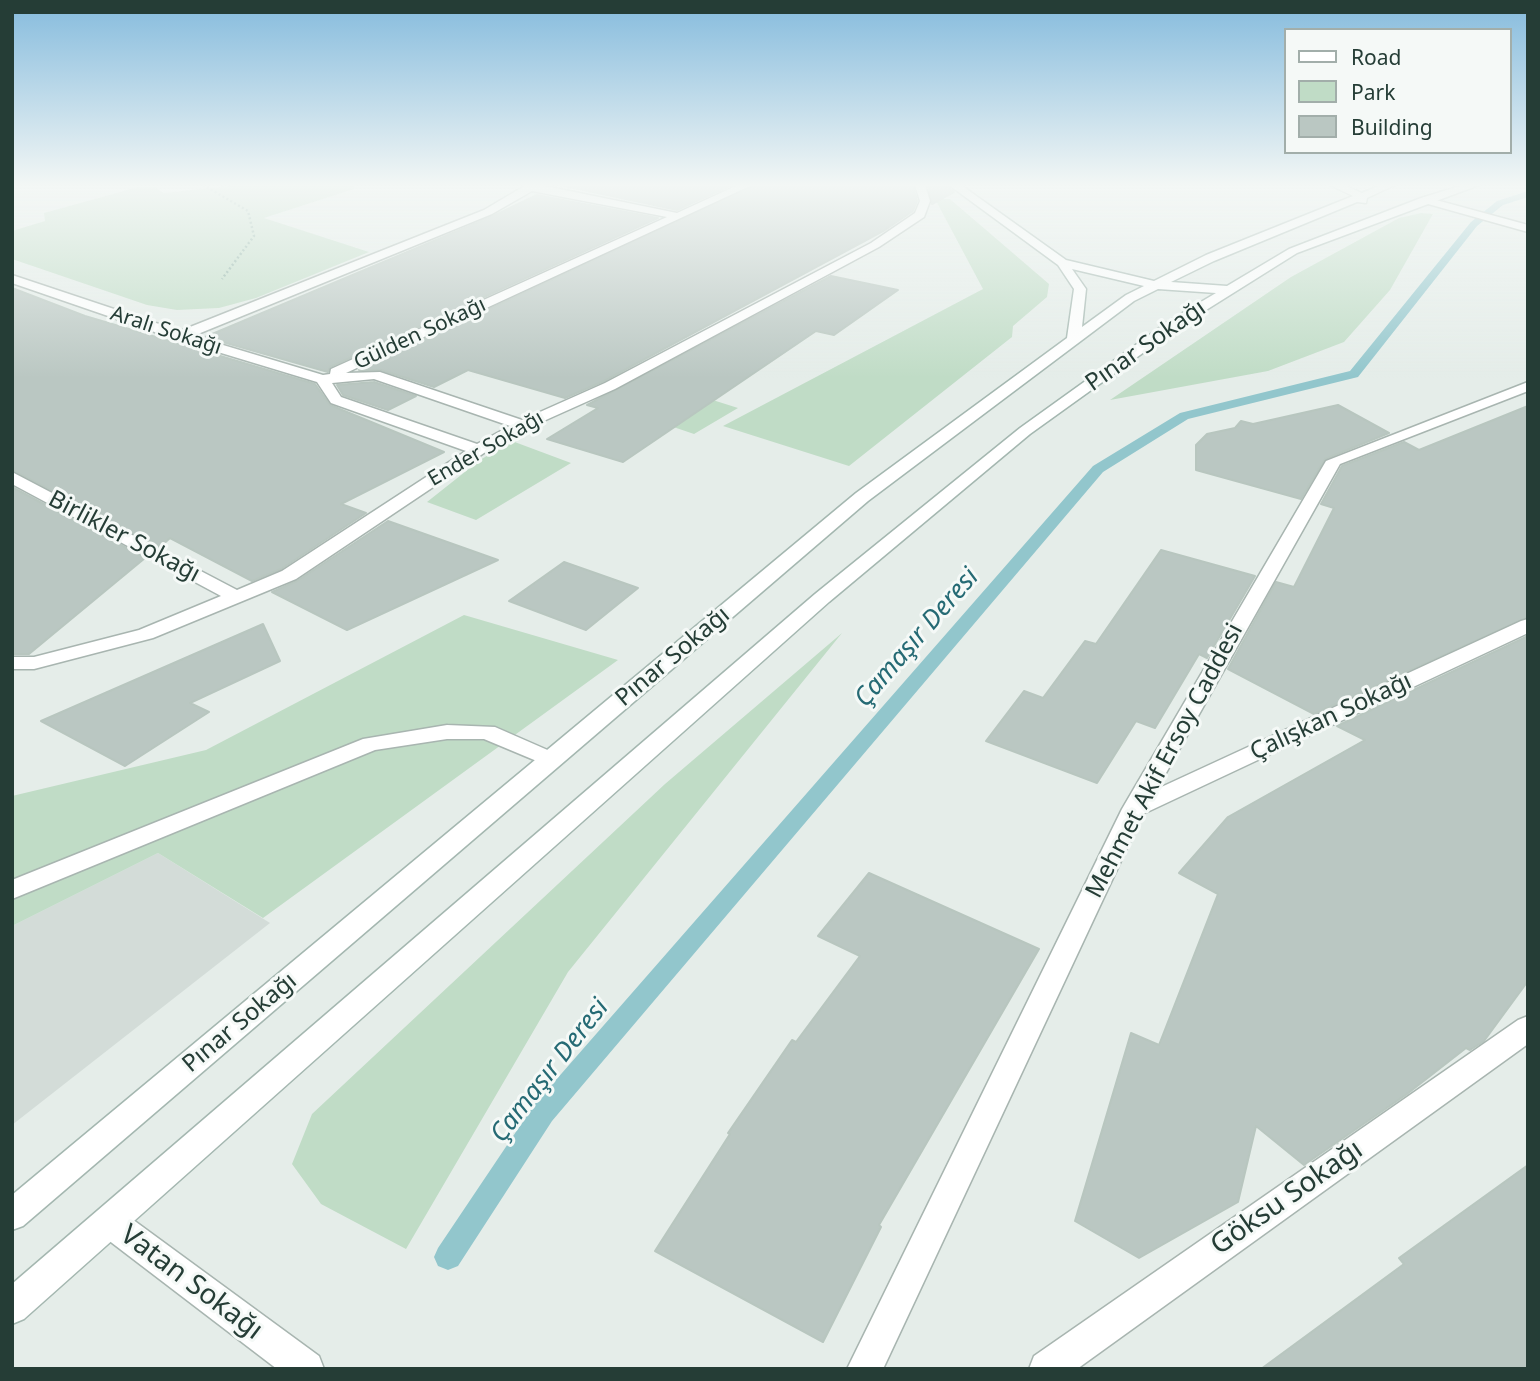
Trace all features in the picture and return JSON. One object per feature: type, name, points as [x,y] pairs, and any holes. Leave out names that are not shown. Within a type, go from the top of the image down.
[{"type":"street","points":[[180,336],[395,249]]},
{"type":"street","name":"Gülden Sokağı","points":[[321,379],[605,249]]},
{"type":"street","name":"Ender Sokağı","points":[[12,663],[34,663],[146,634],[289,576],[478,450],[523,425],[610,386],[867,249]]},
{"type":"street","points":[[1043,249],[1062,263],[1080,289],[1074,339]]},
{"type":"street","name":"Pınar Sokağı","points":[[12,1215],[862,497],[1130,298],[1231,249]]},
{"type":"street","name":"Pınar Sokağı","points":[[12,1307],[822,598],[1025,431],[1174,324],[1297,249]]},
{"type":"street","points":[[1062,263],[1155,285],[1229,290]]},
{"type":"street","name":"Aralı Sokağı","points":[[12,279],[180,336],[321,379],[375,375],[523,425]]},
{"type":"street","name":"Aralı Sokağı","points":[[321,379],[336,400],[478,450]]},
{"type":"street","name":"Mehmet Akif Ersoy Caddesi","points":[[865,1369],[1134,809],[1334,461],[1528,386]]},
{"type":"street","name":"Birlikler Sokağı","points":[[12,477],[237,597]]},
{"type":"street","name":"Çalışkan Sokağı","points":[[1134,809],[1528,625]]},
{"type":"street","points":[[12,890],[371,744],[447,732],[487,732],[551,760]]},
{"type":"street","name":"Göksu Sokağı","points":[[1047,1369],[1528,1028]]},
{"type":"street","name":"Vatan Sokağı","points":[[110,1222],[306,1369]]},
{"type":"path","points":[[180,336],[244,249]]},
{"type":"shaded area","points":[[158,853],[270,923],[12,1125],[12,926]]},
{"type":"green space","points":[[12,249],[361,249],[369,252],[256,298],[219,308],[177,310],[147,305],[12,259]]},
{"type":"green space","points":[[962,249],[1009,249],[1049,284],[1047,297],[1013,326],[1012,337],[849,466],[723,426],[983,289]]},
{"type":"green space","points":[[1341,249],[1413,249],[1390,290],[1344,342],[1268,371],[1110,400],[1291,277]]},
{"type":"green space","points":[[656,382],[738,408],[694,434],[612,406]]},
{"type":"green space","points":[[512,441],[571,463],[476,520],[427,502],[480,460]]},
{"type":"green space","points":[[464,615],[618,660],[263,918],[158,853],[12,926],[12,796],[206,750]]},
{"type":"green space","points":[[842,633],[568,972],[406,1249],[321,1204],[292,1164],[312,1114],[665,784]]},
{"type":"building","points":[[413,249],[589,249],[330,367],[328,372],[205,337]]},
{"type":"building","points":[[616,249],[849,249],[604,381],[565,398],[468,370],[434,387],[381,370],[359,370]]},
{"type":"building","points":[[831,276],[898,290],[834,335],[816,331],[623,462],[547,439],[598,408],[587,405]]},
{"type":"building","points":[[12,288],[85,316],[315,384],[330,405],[444,452],[341,504],[366,513],[281,569],[252,581],[170,538],[160,547],[12,470]]},
{"type":"building","points":[[374,382],[416,396],[388,410],[343,395],[337,385]]},
{"type":"building","points":[[1338,405],[1389,433],[1325,459],[1301,499],[1196,470],[1196,445],[1207,434],[1235,428],[1241,421],[1253,424]]},
{"type":"building","points":[[1528,406],[1528,617],[1314,714],[1228,669],[1276,582],[1294,587],[1334,508],[1321,504],[1342,466],[1404,442],[1419,450]]},
{"type":"building","points":[[12,487],[145,558],[29,654],[12,654]]},
{"type":"building","points":[[388,521],[498,560],[347,630],[272,592],[297,581]]},
{"type":"building","points":[[1161,550],[1255,576],[1207,658],[1199,654],[1155,728],[1136,721],[1097,783],[986,741],[1024,691],[1043,698],[1085,641],[1096,644]]},
{"type":"building","points":[[564,562],[638,588],[586,630],[509,601]]},
{"type":"building","points":[[263,624],[280,661],[190,703],[209,712],[125,766],[41,721]]},
{"type":"building","points":[[1528,636],[1528,981],[1484,1041],[1470,1050],[1466,1048],[1407,1094],[1304,1165],[1256,1126],[1238,1202],[1139,1258],[1075,1221],[1131,1033],[1159,1045],[1218,894],[1179,873],[1228,817],[1365,740],[1337,726]]},
{"type":"building","points":[[869,873],[1039,949],[879,1225],[881,1227],[823,1342],[655,1251],[730,1134],[728,1133],[792,1040],[796,1042],[860,956],[818,936]]},
{"type":"building","points":[[1528,1165],[1528,1369],[1261,1369],[1404,1264],[1399,1258]]},
{"type":"waterway","name":"Çamaşır Deresi","points":[[448,1257],[543,1113],[1098,469],[1184,416],[1354,374],[1454,249]]}]
